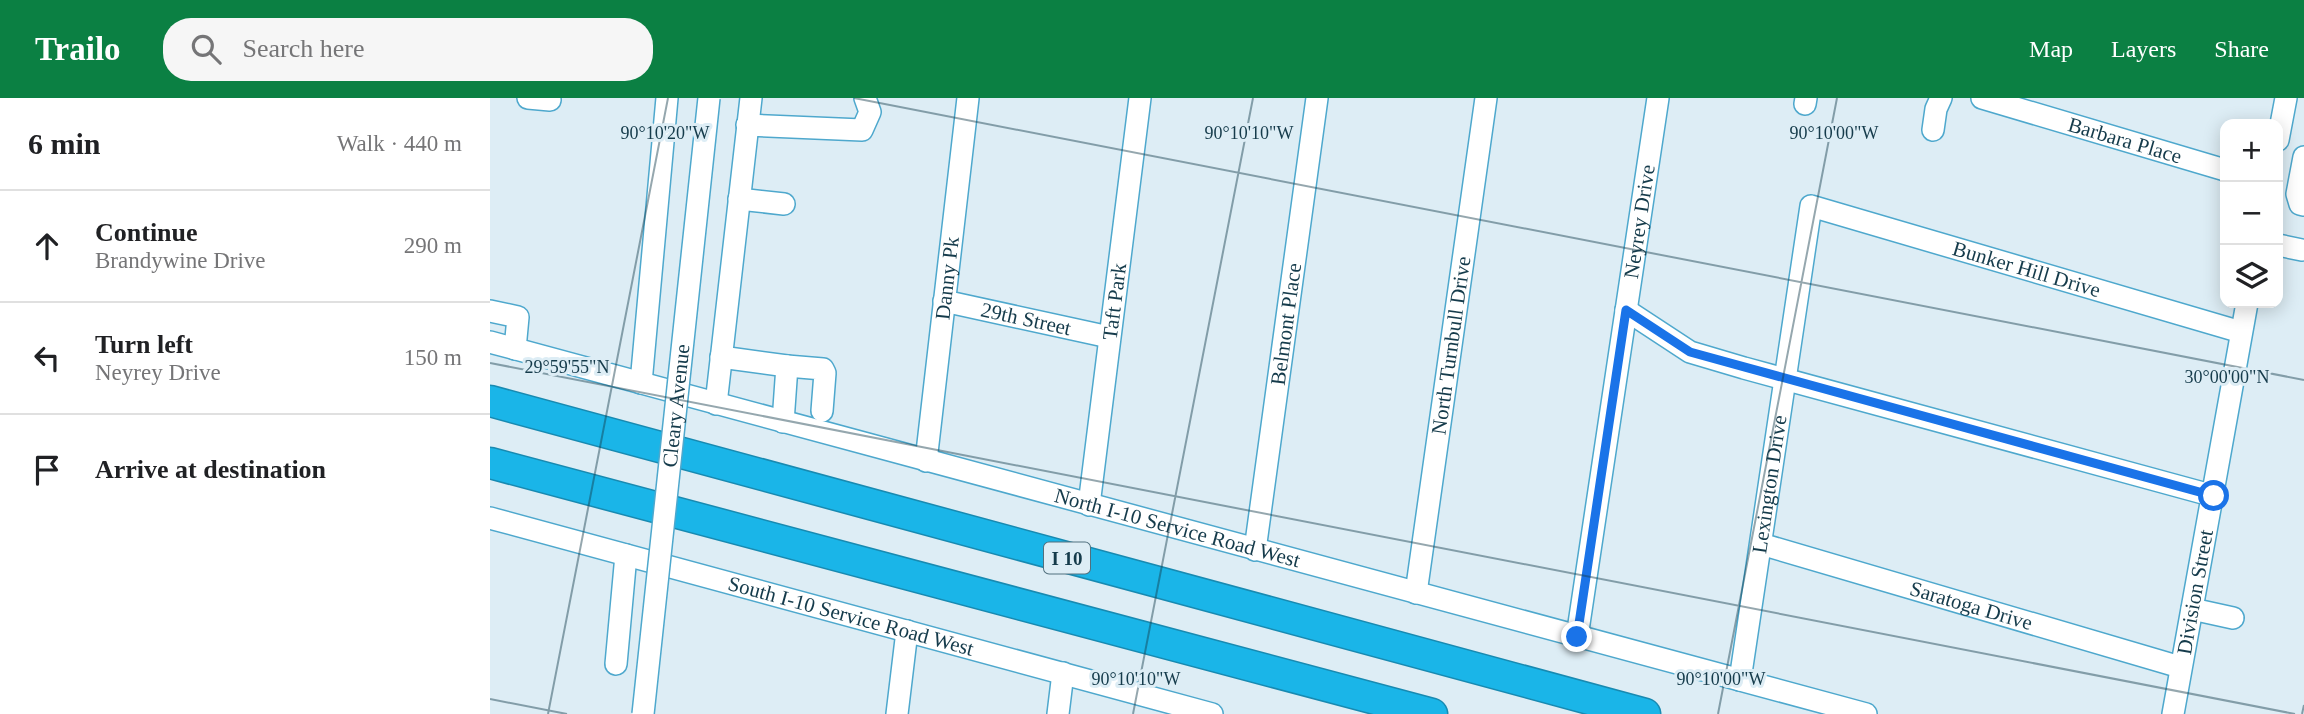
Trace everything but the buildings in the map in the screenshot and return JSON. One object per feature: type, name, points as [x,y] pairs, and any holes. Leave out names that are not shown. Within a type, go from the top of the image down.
[{"type":"highway","name":"I 10","points":[[490,401],[1645,714]]},
{"type":"highway","points":[[490,463],[1432,714]]},
{"type":"street","points":[[528,98],[550,100]]},
{"type":"street","points":[[641,383],[667,98]]},
{"type":"street","name":"Cleary Avenue","points":[[643,714],[709,98]]},
{"type":"street","points":[[716,404],[751,98]]},
{"type":"street","points":[[747,125],[862,130],[870,112],[865,98]]},
{"type":"street","name":"Danny Pk","points":[[926,461],[968,98]]},
{"type":"street","name":"Taft Park","points":[[1089,505],[1140,98]]},
{"type":"street","name":"Belmont Place","points":[[1255,550],[1317,98]]},
{"type":"street","name":"North Turnbull Drive","points":[[1416,593],[1486,98]]},
{"type":"street","name":"Neyrey Drive","points":[[1577,637],[1658,98]]},
{"type":"street","points":[[1933,130],[1936,109],[1941,98]]},
{"type":"street","name":"Barbara Place","points":[[1982,98],[2220,169]]},
{"type":"street","points":[[2282,119],[2286,98]]},
{"type":"street","points":[[2304,157],[2297,194],[2300,204],[2304,205]]},
{"type":"street","points":[[739,199],[784,204]]},
{"type":"street","name":"Bunker Hill Drive","points":[[1811,206],[2241,332]]},
{"type":"street","name":"Lexington Drive","points":[[1740,681],[1811,206]]},
{"type":"street","points":[[2283,246],[2301,250]]},
{"type":"street","name":"29th Street","points":[[944,301],[1109,337]]},
{"type":"street","name":"Division Street","points":[[2173,714],[2189,664],[2192,609],[2246,308]]},
{"type":"street","points":[[1626,310],[1690,352],[2214,496]]},
{"type":"street","points":[[490,311],[518,317],[514,349]]},
{"type":"street","name":"North I-10 Service Road West","points":[[490,342],[1866,714]]},
{"type":"street","points":[[720,368],[787,366],[823,369],[822,411]]},
{"type":"street","points":[[783,422],[787,366]]},
{"type":"street","name":"South I-10 Service Road West","points":[[490,519],[626,555],[702,586],[907,631],[1212,714]]},
{"type":"street","name":"Saratoga Drive","points":[[1761,544],[2189,664]]},
{"type":"street","points":[[615,664],[626,555]]},
{"type":"street","points":[[2192,609],[2233,618]]},
{"type":"street","points":[[897,714],[907,631]]},
{"type":"street","points":[[1058,714],[1063,673]]},
{"type":"route","points":[[1577,637],[1626,310],[1690,352],[2214,496]]}]
